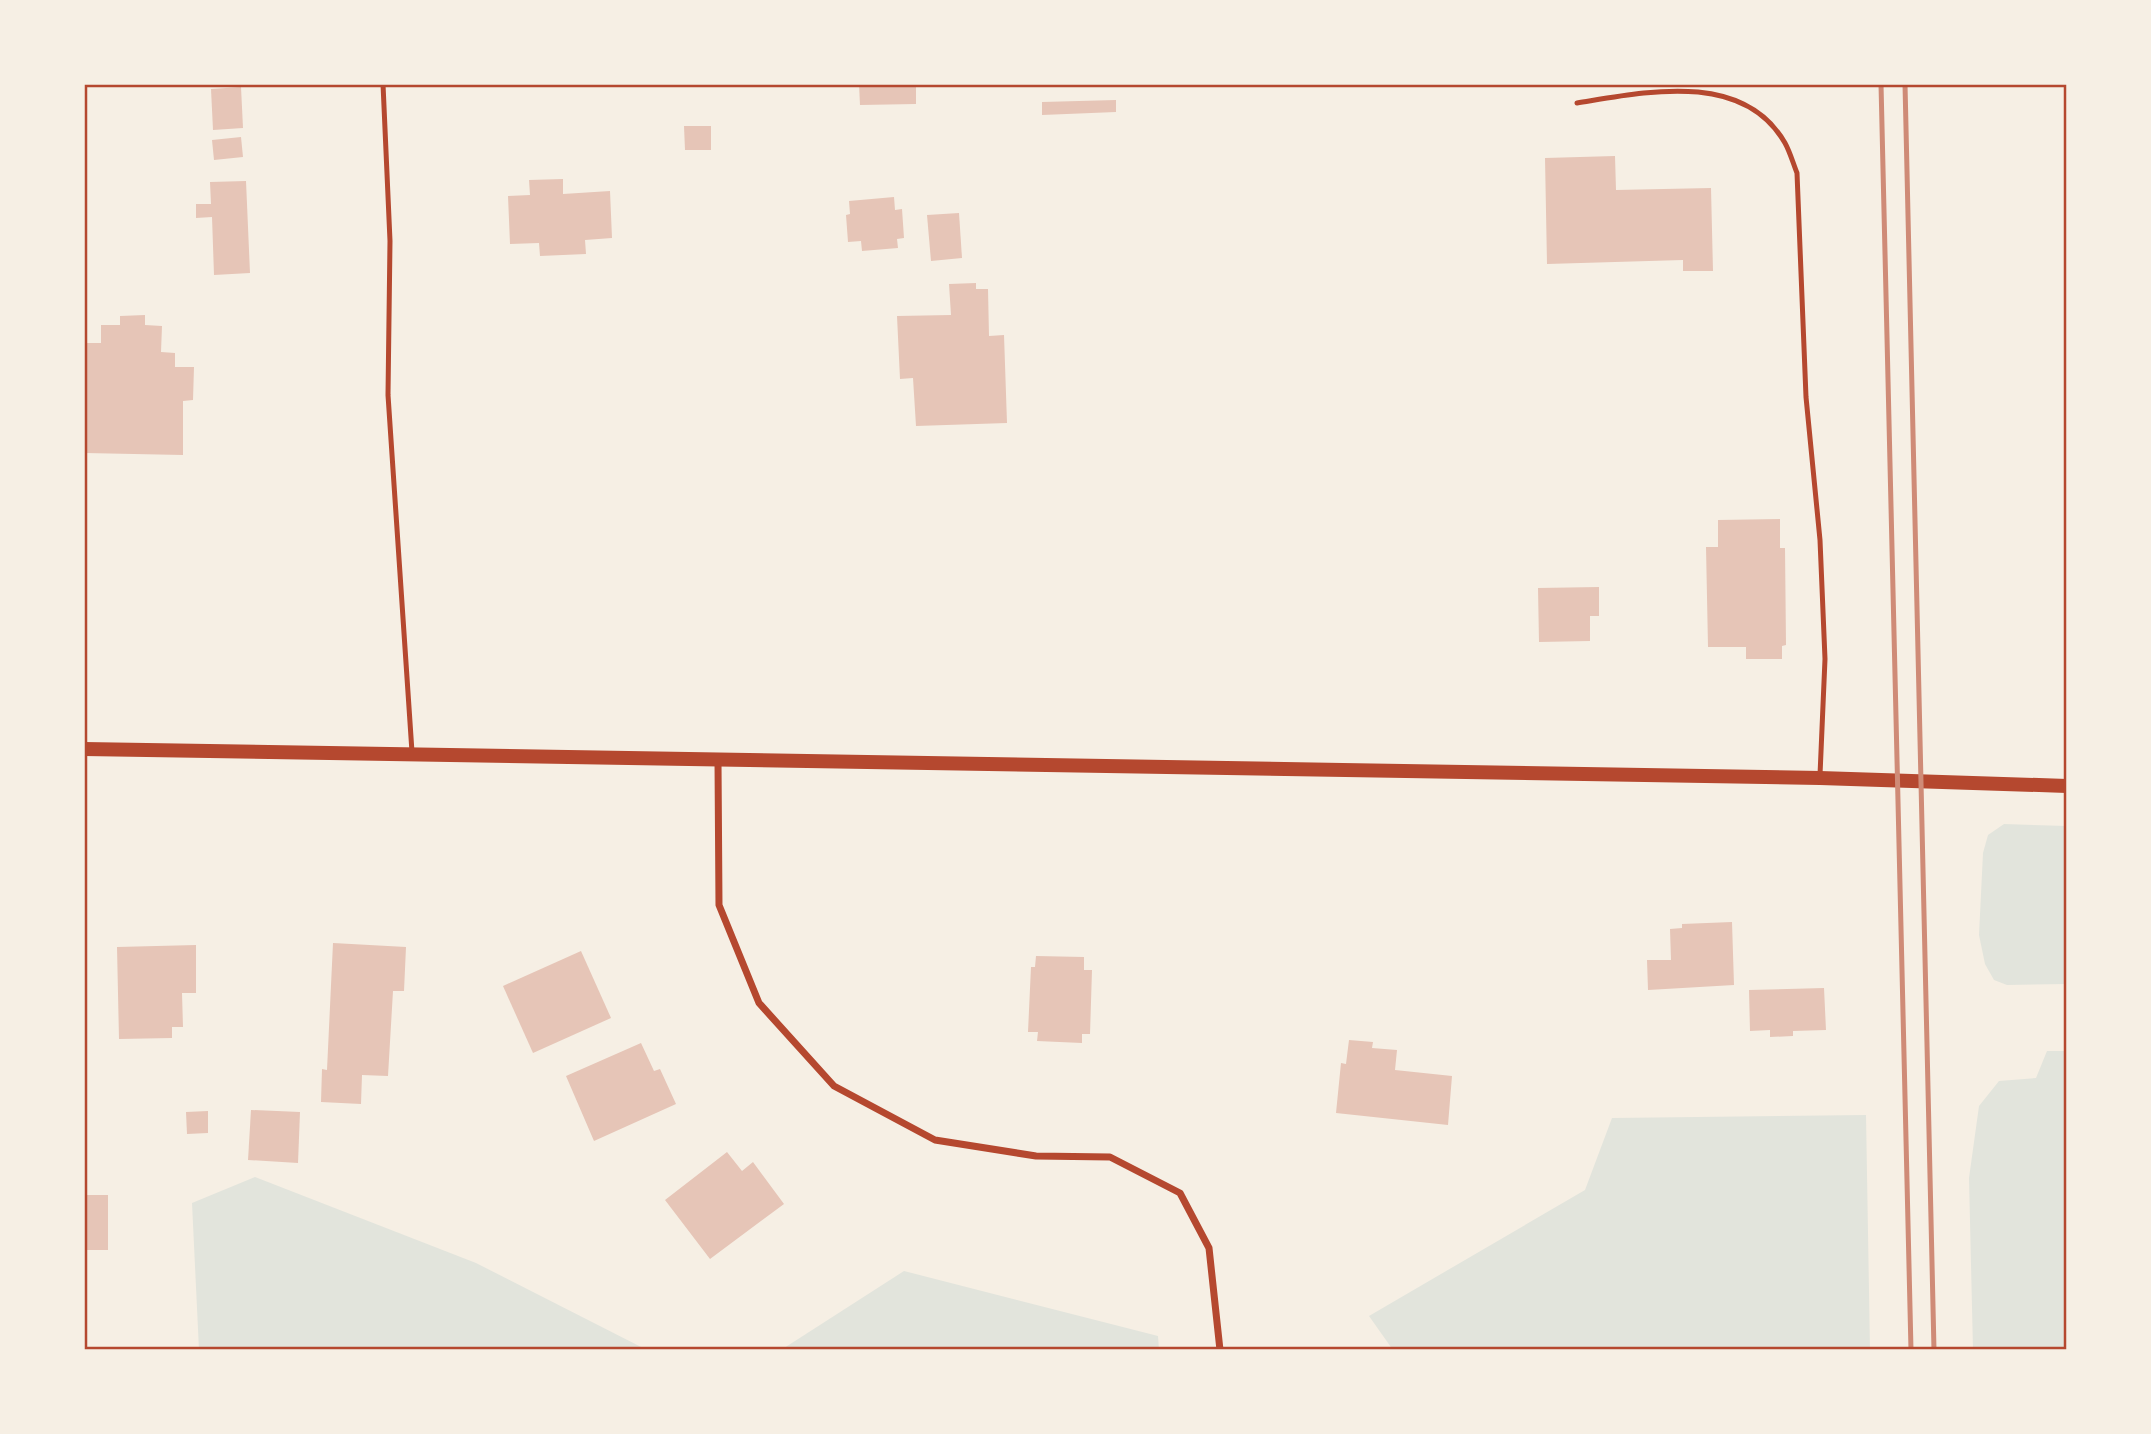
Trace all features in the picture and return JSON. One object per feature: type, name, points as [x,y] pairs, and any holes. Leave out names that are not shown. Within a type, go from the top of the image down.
[{"type":"main road","points":[[84,748],[1820,778],[2067,786]]},
{"type":"street","points":[[718,761],[719,905],[759,1003],[834,1086],[935,1140],[1036,1156],[1110,1157],[1180,1193],[1209,1248],[1220,1350]]},
{"type":"lane","points":[[383,84],[390,241],[388,395],[413,755]]},
{"type":"lane","points":[[1577,103],[1645,92],[1715,93],[1745,104],[1770,123],[1786,143],[1797,173],[1806,397],[1820,540],[1825,659],[1820,778]]},
{"type":"shaded area","points":[[2004,824],[2067,826],[2067,984],[2007,985],[1994,980],[1985,964],[1979,935],[1983,853],[1988,835]]},
{"type":"shaded area","points":[[2047,1051],[2067,1051],[2067,1350],[1973,1350],[1969,1178],[1979,1106],[1999,1081],[2036,1078]]},
{"type":"shaded area","points":[[1866,1115],[1870,1350],[1393,1350],[1369,1316],[1585,1190],[1612,1118]]},
{"type":"shaded area","points":[[255,1177],[476,1263],[647,1350],[199,1350],[192,1203]]},
{"type":"shaded area","points":[[904,1271],[1158,1336],[1159,1350],[781,1350]]},
{"type":"building","points":[[859,84],[916,84],[916,104],[860,105]]},
{"type":"building","points":[[241,87],[243,128],[213,130],[211,89]]},
{"type":"building","points":[[1116,100],[1116,112],[1042,115],[1042,102]]},
{"type":"building","points":[[684,126],[711,126],[711,150],[685,150]]},
{"type":"building","points":[[241,137],[243,157],[214,160],[212,140]]},
{"type":"building","points":[[1615,156],[1616,190],[1711,188],[1713,271],[1683,271],[1683,260],[1547,264],[1545,158]]},
{"type":"building","points":[[563,179],[563,194],[610,191],[612,238],[585,240],[586,254],[540,256],[539,243],[510,244],[508,196],[530,195],[529,180]]},
{"type":"building","points":[[246,181],[250,273],[214,275],[212,217],[196,218],[196,204],[211,204],[210,182]]},
{"type":"building","points":[[894,197],[895,210],[902,209],[904,238],[897,239],[898,248],[862,251],[861,241],[848,242],[846,215],[850,214],[849,201]]},
{"type":"building","points":[[959,213],[962,258],[931,261],[927,215]]},
{"type":"building","points":[[976,283],[976,289],[988,289],[989,336],[1004,335],[1007,423],[916,426],[913,378],[900,379],[897,316],[951,315],[949,284]]},
{"type":"building","points":[[145,315],[145,325],[162,326],[161,352],[175,353],[175,367],[194,367],[193,400],[183,401],[183,455],[85,453],[84,343],[101,343],[101,325],[120,325],[120,316]]},
{"type":"building","points":[[1780,519],[1780,548],[1785,548],[1786,645],[1782,646],[1782,659],[1746,659],[1746,647],[1708,647],[1706,547],[1718,547],[1718,520]]},
{"type":"building","points":[[1599,587],[1599,616],[1590,616],[1590,641],[1539,642],[1538,588]]},
{"type":"building","points":[[1732,922],[1734,985],[1648,990],[1647,960],[1671,960],[1670,929],[1682,928],[1682,924]]},
{"type":"building","points":[[333,943],[406,947],[404,991],[393,991],[388,1076],[362,1075],[361,1104],[321,1102],[322,1069],[327,1070]]},
{"type":"building","points":[[196,945],[196,993],[182,993],[183,1027],[172,1027],[172,1038],[119,1039],[117,947]]},
{"type":"building","points":[[581,951],[611,1018],[533,1053],[503,986]]},
{"type":"building","points":[[1036,956],[1084,957],[1084,970],[1092,970],[1090,1034],[1082,1034],[1082,1043],[1037,1041],[1038,1032],[1028,1032],[1031,967],[1035,967]]},
{"type":"building","points":[[1824,988],[1826,1030],[1793,1031],[1793,1036],[1770,1037],[1770,1030],[1750,1031],[1749,990]]},
{"type":"building","points":[[1349,1040],[1373,1042],[1372,1048],[1397,1050],[1395,1070],[1452,1076],[1448,1125],[1336,1113],[1341,1063],[1346,1064]]},
{"type":"building","points":[[641,1043],[654,1071],[660,1069],[676,1104],[594,1141],[566,1076]]},
{"type":"building","points":[[251,1110],[300,1112],[298,1163],[248,1160]]},
{"type":"building","points":[[208,1111],[208,1133],[187,1134],[186,1112]]},
{"type":"building","points":[[727,1152],[742,1171],[753,1162],[784,1204],[710,1259],[665,1200]]},
{"type":"building","points":[[84,1195],[108,1195],[108,1250],[84,1250]]},
{"type":"railway","points":[[1881,84],[1911,1350]]},
{"type":"railway","points":[[1905,84],[1934,1350]]}]
